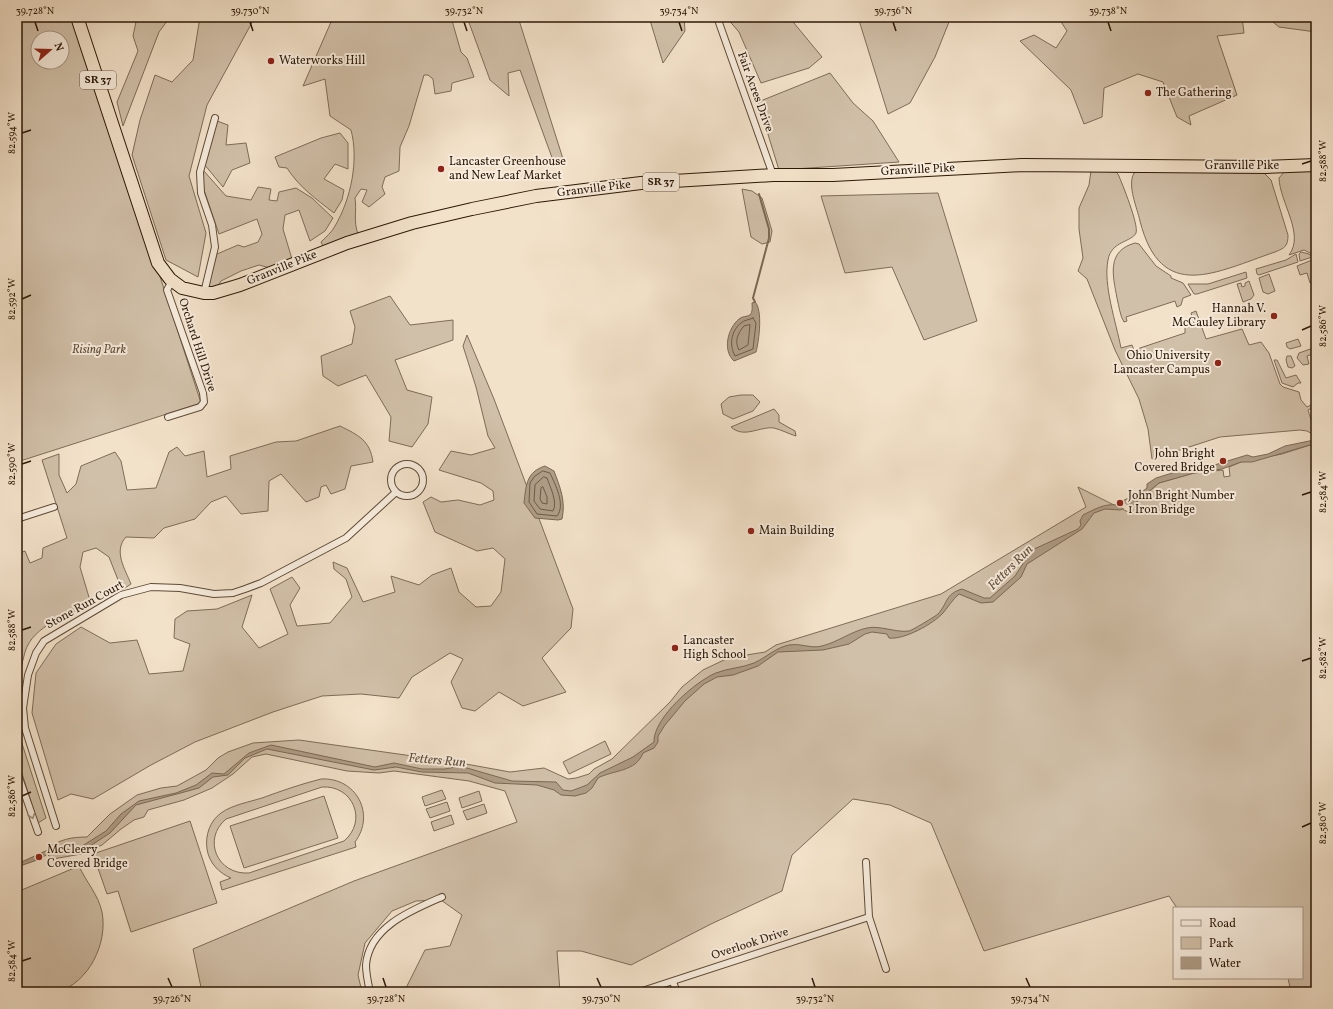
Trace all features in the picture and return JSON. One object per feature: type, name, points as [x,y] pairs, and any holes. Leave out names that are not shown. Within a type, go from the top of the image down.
[{"type":"highway","name":"Granville Pike","points":[[77,17],[155,256],[162,270],[172,281],[188,290],[204,293],[227,290],[368,236],[483,206],[536,196],[614,186],[773,175],[832,175],[1023,165],[1266,167],[1316,165]]},
{"type":"street","name":"Fair Acres Drive","points":[[717,17],[773,175]]},
{"type":"street","points":[[204,293],[215,247],[215,241],[212,225],[201,193],[200,172],[215,118]]},
{"type":"street","name":"Orchard Hill Drive","points":[[168,417],[200,407],[204,402],[203,393],[167,290],[172,281]]},
{"type":"street","points":[[406,463],[418,468],[422,472],[423,479],[419,491],[408,496],[396,492],[390,481],[395,469],[406,463]]},
{"type":"street","name":"Stone Run Court","points":[[56,826],[28,739],[24,720],[24,691],[28,675],[36,654],[44,641],[121,595],[131,591],[161,586],[206,594],[224,594],[245,590],[346,538],[396,492]]},
{"type":"street","points":[[17,518],[54,507]]},
{"type":"street","points":[[17,772],[38,832]]},
{"type":"street","points":[[866,862],[869,917],[886,969]]},
{"type":"street","points":[[370,992],[366,965],[367,957],[374,942],[392,923],[399,918],[442,897]]},
{"type":"street","name":"Overlook Drive","points":[[639,992],[869,917]]},
{"type":"street","points":[[673,982],[677,992]]},
{"type":"green space","name":"Rising Park","points":[[17,17],[76,17],[201,403],[17,462]]},
{"type":"green space","points":[[137,17],[170,17],[159,32],[123,126],[117,102],[138,51],[133,36]]},
{"type":"green space","points":[[200,17],[255,17],[207,105],[189,176],[206,233],[198,277],[166,260],[132,155],[140,120],[155,75],[172,82],[193,60]]},
{"type":"green space","points":[[340,17],[451,17],[461,52],[467,58],[474,77],[452,83],[451,91],[435,94],[433,79],[428,75],[424,75],[409,126],[400,147],[399,171],[385,177],[382,187],[385,194],[369,207],[362,202],[367,190],[361,189],[355,198],[358,234],[323,246],[321,242],[335,226],[341,215],[349,192],[354,166],[353,142],[351,130],[330,116],[325,79],[303,86],[331,22]]},
{"type":"green space","points":[[467,17],[518,17],[564,162],[554,163],[520,70],[508,73],[509,96],[490,80]]},
{"type":"green space","points":[[649,17],[684,17],[685,31],[663,63]]},
{"type":"green space","points":[[726,17],[789,17],[822,57],[809,68],[761,83],[739,32]]},
{"type":"green space","points":[[858,17],[951,17],[935,57],[910,103],[888,114]]},
{"type":"green space","points":[[1058,17],[1242,17],[1244,33],[1217,36],[1237,95],[1189,116],[1191,125],[1177,117],[1163,82],[1138,74],[1104,88],[1102,117],[1084,124],[1071,90],[1020,41],[1034,35],[1056,48],[1067,31]]},
{"type":"green space","points":[[1267,17],[1316,17],[1316,32],[1279,27]]},
{"type":"green space","points":[[830,73],[853,103],[873,121],[899,162],[779,170],[758,102]]},
{"type":"green space","points":[[217,121],[228,125],[226,145],[246,143],[250,163],[232,170],[223,187],[204,164]]},
{"type":"green space","points":[[340,133],[348,143],[348,169],[335,164],[324,179],[344,190],[342,200],[334,213],[302,187],[287,168],[279,167],[275,157],[321,138]]},
{"type":"green space","points":[[203,170],[226,196],[251,200],[258,187],[271,189],[269,200],[277,201],[279,192],[296,188],[312,198],[333,218],[325,231],[310,241],[299,210],[285,215],[283,229],[292,259],[270,268],[259,265],[241,271],[221,281],[217,288],[207,286],[217,254],[238,245],[244,247],[258,242],[262,234],[257,219],[219,234],[202,184]]},
{"type":"green space","points":[[1316,170],[1316,256],[1304,250],[1289,255],[1293,247],[1293,228],[1280,188],[1279,178],[1285,171]]},
{"type":"green space","points":[[1091,171],[1116,172],[1118,174],[1130,204],[1135,222],[1136,233],[1134,236],[1117,245],[1110,254],[1108,260],[1107,281],[1121,348],[1132,345],[1134,350],[1185,333],[1185,327],[1195,326],[1191,313],[1196,311],[1206,339],[1242,329],[1249,345],[1261,342],[1269,353],[1280,384],[1283,387],[1299,392],[1301,400],[1307,407],[1311,405],[1312,408],[1308,410],[1316,436],[1307,431],[1300,430],[1220,437],[1152,459],[1148,429],[1139,399],[1115,350],[1087,279],[1078,271],[1083,258],[1079,229],[1079,208],[1089,185]]},
{"type":"green space","points":[[1139,171],[1262,171],[1271,180],[1288,235],[1287,244],[1284,248],[1275,252],[1212,273],[1193,275],[1176,273],[1162,264],[1149,247],[1132,190],[1132,178],[1134,173]]},
{"type":"green space","points":[[742,189],[752,191],[762,198],[772,231],[770,242],[762,244],[751,237]]},
{"type":"green space","points":[[938,193],[977,321],[924,340],[892,267],[845,273],[821,196]]},
{"type":"green space","points":[[1135,243],[1139,244],[1156,266],[1171,276],[1171,278],[1183,283],[1191,295],[1183,298],[1181,305],[1177,307],[1175,301],[1126,317],[1127,321],[1124,322],[1115,290],[1113,273],[1114,265],[1119,252]]},
{"type":"green space","points":[[1301,252],[1309,254],[1312,257],[1300,261],[1299,254]]},
{"type":"green space","points":[[1296,254],[1298,262],[1259,275],[1257,274],[1256,269],[1286,260]]},
{"type":"green space","points":[[1312,260],[1316,263],[1316,282],[1310,283],[1307,273],[1300,275],[1297,266]]},
{"type":"green space","points":[[1246,272],[1247,278],[1197,294],[1194,294],[1188,284],[1208,284]]},
{"type":"green space","points":[[1269,274],[1275,291],[1268,294],[1263,292],[1259,278]]},
{"type":"green space","points":[[1249,281],[1254,295],[1251,299],[1243,302],[1237,284],[1241,283],[1242,287]]},
{"type":"green space","points":[[390,296],[410,325],[453,320],[453,340],[395,360],[407,390],[432,397],[428,424],[412,447],[389,441],[391,417],[366,375],[338,386],[323,376],[321,356],[352,344],[355,327],[350,311]]},
{"type":"green space","points":[[467,335],[494,399],[573,609],[571,628],[542,658],[566,692],[523,706],[499,692],[475,711],[462,708],[451,682],[463,659],[450,653],[412,677],[399,698],[361,694],[322,696],[273,712],[195,742],[151,765],[93,799],[71,794],[58,800],[32,713],[36,673],[56,644],[81,627],[110,643],[137,640],[149,674],[183,671],[190,644],[174,638],[175,619],[187,611],[217,609],[252,595],[242,627],[259,648],[288,634],[270,589],[292,577],[300,588],[290,605],[297,626],[330,623],[352,597],[346,579],[334,569],[333,562],[347,568],[363,602],[395,592],[391,576],[419,585],[432,575],[451,568],[459,592],[476,607],[491,606],[501,592],[505,559],[493,548],[477,551],[435,532],[423,502],[431,497],[441,502],[458,500],[480,505],[494,500],[493,491],[481,483],[439,470],[451,451],[471,455],[495,448],[488,436],[476,387],[463,346]]},
{"type":"green space","points":[[1298,339],[1301,346],[1290,349],[1287,347],[1286,343]]},
{"type":"green space","points":[[1316,347],[1316,353],[1307,356],[1309,364],[1303,365],[1297,358],[1299,353]]},
{"type":"green space","points":[[1287,356],[1291,356],[1295,366],[1292,368],[1288,367],[1286,360]]},
{"type":"green space","points":[[1274,360],[1277,360],[1286,378],[1296,375],[1301,383],[1298,383],[1293,387],[1282,383]]},
{"type":"green space","points":[[753,395],[760,402],[753,411],[733,419],[723,414],[721,404],[729,397]]},
{"type":"green space","points":[[774,409],[779,415],[779,422],[795,431],[796,436],[774,428],[741,432],[731,427]]},
{"type":"green space","points":[[340,426],[352,432],[366,443],[373,462],[351,466],[345,489],[331,494],[326,485],[321,487],[319,497],[306,502],[281,474],[269,481],[268,511],[241,514],[226,496],[211,502],[195,519],[164,528],[154,538],[126,537],[122,542],[120,554],[123,566],[131,584],[122,590],[109,557],[96,548],[83,552],[80,567],[91,604],[53,622],[36,635],[29,643],[22,662],[17,692],[17,554],[25,551],[30,563],[42,558],[43,548],[67,538],[42,460],[59,454],[59,475],[67,493],[76,484],[81,466],[115,452],[121,461],[127,490],[156,488],[169,452],[177,447],[185,456],[204,451],[207,477],[231,469],[230,456],[276,442],[296,441]]},
{"type":"green space","points":[[1310,445],[1316,446],[1316,992],[1291,992],[1288,979],[1303,979],[1303,907],[1176,907],[1169,896],[984,951],[931,823],[890,805],[853,799],[792,855],[782,891],[711,924],[631,965],[581,951],[557,951],[560,992],[419,992],[406,988],[425,950],[450,946],[462,915],[441,900],[416,901],[392,911],[365,943],[358,975],[362,992],[202,992],[193,949],[354,881],[517,822],[505,791],[469,781],[394,771],[379,773],[347,771],[266,754],[252,757],[233,774],[212,788],[184,800],[148,810],[144,817],[134,820],[102,845],[81,854],[53,859],[48,855],[48,848],[57,842],[76,837],[87,837],[110,814],[137,795],[161,788],[177,786],[206,770],[218,758],[228,752],[253,743],[299,740],[455,762],[510,772],[544,768],[568,779],[589,774],[594,769],[612,759],[670,702],[682,687],[703,670],[728,658],[765,652],[776,645],[941,594],[1086,507],[1078,487],[1128,512],[1133,505],[1159,483],[1194,473],[1223,470],[1224,477],[1230,476],[1229,467],[1241,462],[1282,454]]},
{"type":"green space","points":[[17,728],[46,818],[38,823],[17,758]]},
{"type":"green space","points":[[605,741],[611,754],[569,774],[563,762]]},
{"type":"green space","points":[[321,779],[333,780],[344,784],[353,791],[359,799],[363,809],[363,820],[361,831],[355,842],[356,847],[222,890],[220,882],[231,878],[215,867],[210,859],[207,849],[209,829],[217,816],[225,810],[235,806]],"holes":[[[322,787],[333,788],[342,792],[349,798],[354,806],[356,815],[355,824],[351,833],[344,841],[249,873],[238,872],[229,868],[221,862],[216,854],[214,845],[215,836],[219,827],[226,819]]]},
{"type":"green space","points":[[442,790],[446,799],[425,806],[422,797]]},
{"type":"green space","points":[[479,791],[482,801],[462,808],[459,798]]},
{"type":"green space","points":[[324,796],[338,838],[244,868],[230,826]]},
{"type":"green space","points":[[447,802],[450,811],[430,818],[426,809]]},
{"type":"green space","points":[[484,804],[487,813],[467,820],[463,811]]},
{"type":"green space","points":[[451,815],[454,824],[434,831],[431,822]]},
{"type":"green space","points":[[190,821],[217,903],[131,932],[118,891],[107,894],[93,854]]},
{"type":"green space","points":[[79,866],[98,899],[102,912],[102,936],[99,949],[94,960],[87,971],[78,980],[57,992],[20,992],[17,984],[17,892]]},
{"type":"water","points":[[755,302],[760,318],[756,352],[734,361],[728,351],[727,345],[729,333],[739,319],[751,314],[752,303]]},
{"type":"water","points":[[1314,440],[1316,441],[1316,446],[1310,445],[1252,462],[1241,462],[1222,469],[1194,473],[1159,483],[1133,505],[1120,510],[1105,509],[1094,513],[1082,529],[1027,564],[1021,577],[993,602],[981,603],[959,594],[943,613],[932,622],[910,634],[889,638],[887,634],[872,632],[865,634],[849,644],[823,650],[778,652],[758,666],[733,675],[717,677],[704,684],[685,701],[665,725],[658,736],[658,742],[654,748],[643,753],[640,759],[630,767],[598,778],[592,788],[586,793],[575,796],[561,795],[554,790],[537,785],[495,783],[468,773],[422,772],[396,767],[374,770],[267,749],[245,758],[228,775],[213,777],[199,788],[136,805],[110,833],[87,848],[74,853],[49,853],[40,859],[17,867],[17,864],[50,849],[62,848],[70,850],[79,848],[106,831],[121,814],[139,801],[176,793],[196,785],[212,773],[224,774],[249,753],[271,745],[375,767],[394,763],[422,769],[445,769],[460,766],[512,781],[556,782],[563,790],[571,791],[587,785],[600,773],[633,757],[654,742],[660,722],[668,712],[687,692],[716,673],[754,663],[779,648],[789,645],[818,647],[867,628],[872,627],[909,631],[938,614],[952,593],[956,591],[962,589],[984,598],[990,598],[1015,576],[1032,550],[1078,529],[1081,525],[1080,521],[1083,515],[1104,506],[1117,505],[1140,493],[1147,488],[1147,484],[1156,478],[1192,467],[1208,467],[1247,455],[1253,457],[1268,454],[1285,446]]},
{"type":"water","points":[[545,466],[554,471],[560,488],[563,500],[562,519],[535,518],[524,503],[528,480],[534,472]]},
{"type":"pier","points":[[1120,500],[1131,508],[1126,510],[1115,503]]},
{"type":"waterway","points":[[755,302],[753,298],[769,238],[769,229],[759,194]]},
{"type":"place","name":"Waterworks Hill","points":[[271,61]]},
{"type":"place","name":"The Gathering","points":[[1148,93]]},
{"type":"place","name":"Lancaster Greenhouse and New Leaf Market","points":[[441,169]]},
{"type":"place","name":"Hannah V. McCauley Library","points":[[1274,316]]},
{"type":"place","name":"Ohio University Lancaster Campus","points":[[1218,363]]},
{"type":"place","name":"John Bright Covered Bridge","points":[[1223,461]]},
{"type":"place","name":"John Bright Number 1 Iron Bridge","points":[[1120,503]]},
{"type":"place","name":"Main Building","points":[[751,531]]},
{"type":"place","name":"Lancaster High School","points":[[675,648]]},
{"type":"place","name":"McCleery Covered Bridge","points":[[39,857]]},
{"type":"water label","name":"Fetters Run","points":[[1011,568]]},
{"type":"water label","name":"Fetters Run","points":[[437,761]]}]
